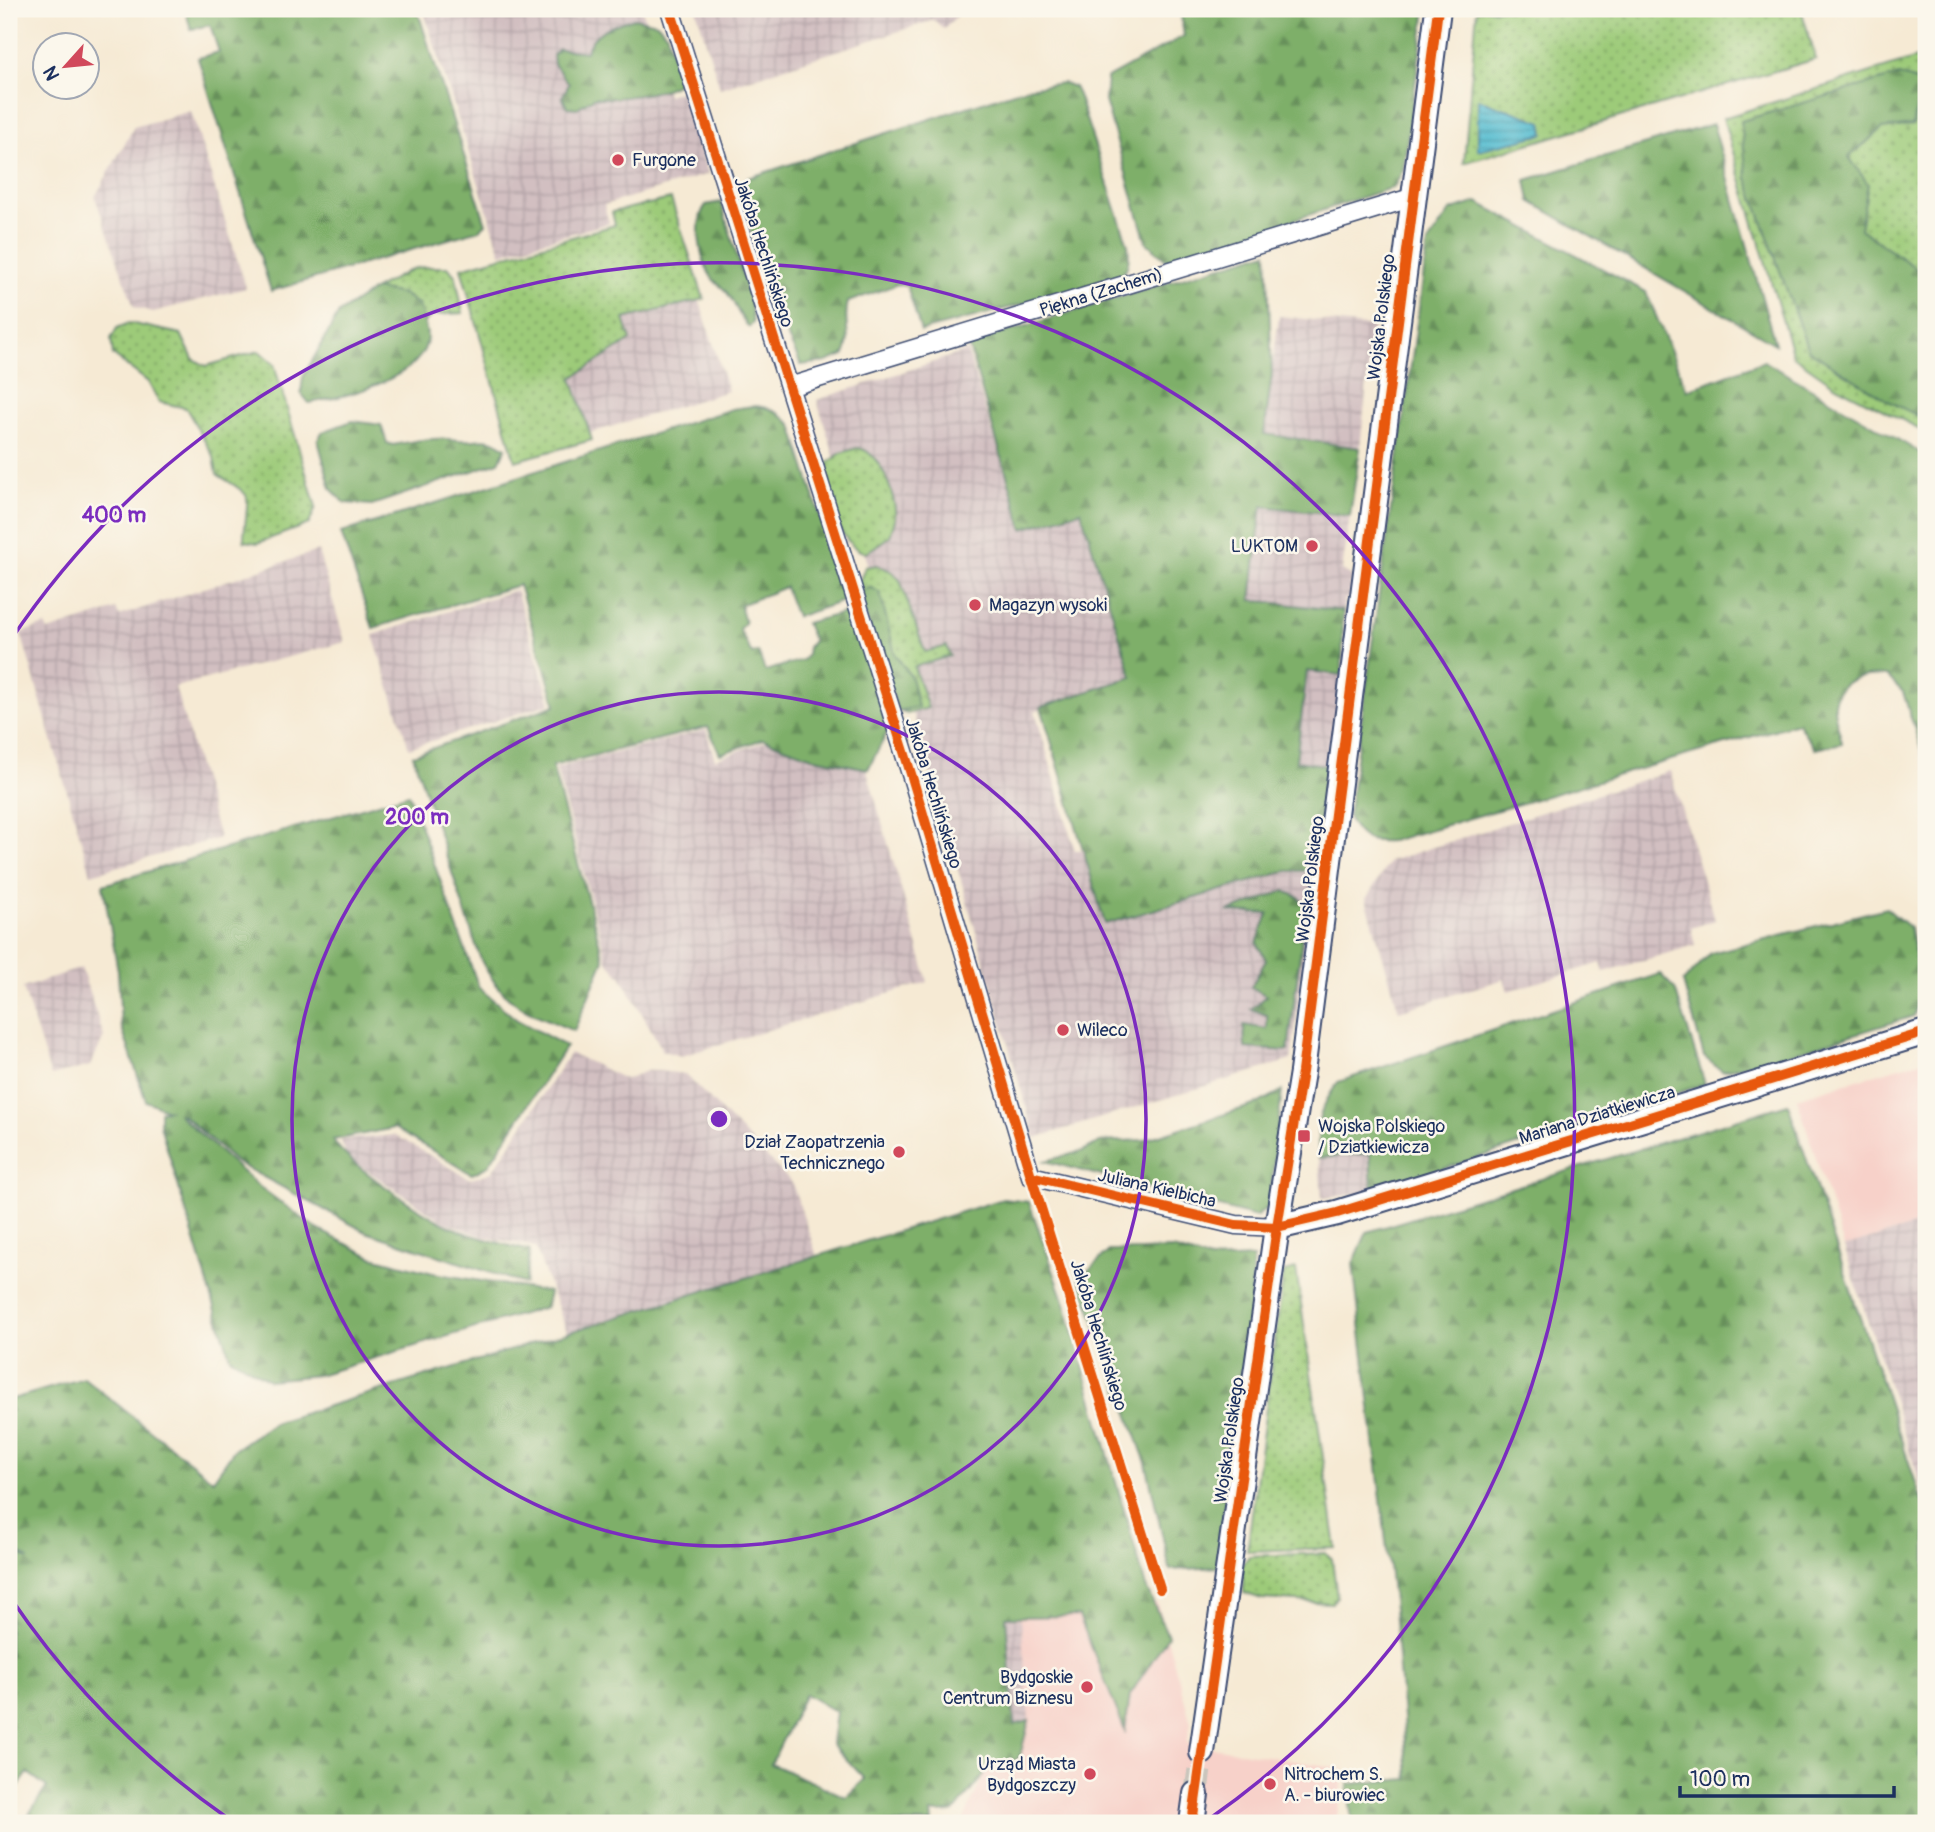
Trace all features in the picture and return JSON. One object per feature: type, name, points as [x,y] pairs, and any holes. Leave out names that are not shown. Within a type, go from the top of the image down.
[{"type":"street","name":"Jakóba Hechlińskiego","points":[[670,9],[924,815],[1031,1176]]},
{"type":"street","name":"Wojska Polskiego","points":[[1202,1752],[1331,861],[1438,9]]},
{"type":"street","name":"Piękna (Zachem)","points":[[789,387],[1413,197]]},
{"type":"street","name":"Mariana Dziatkiewicza","points":[[1277,1227],[1337,1213],[1926,1032]]},
{"type":"street","name":"Juliana Kielbicha","points":[[1031,1176],[1236,1225],[1277,1227]]},
{"type":"street","points":[[1192,1823],[1196,1794]]},
{"type":"shaded area","points":[[423,9],[642,9],[667,95],[681,91],[708,174],[604,205],[609,223],[501,253]]},
{"type":"shaded area","points":[[696,9],[964,9],[944,29],[934,20],[720,88]]},
{"type":"shaded area","points":[[191,111],[246,288],[153,312],[134,307],[95,197],[134,127]]},
{"type":"shaded area","points":[[672,214],[728,391],[518,455]]},
{"type":"shaded area","points":[[1279,316],[1373,327],[1360,448],[1264,434]]},
{"type":"shaded area","points":[[967,351],[1023,528],[1082,511],[1132,677],[1035,711],[1075,851],[1083,849],[1105,924],[1288,871],[1315,871],[1291,1060],[1035,1138],[916,723],[817,400]]},
{"type":"shaded area","points":[[1262,506],[1350,516],[1342,570],[1352,576],[1350,597],[1344,600],[1343,611],[1251,600]]},
{"type":"shaded area","points":[[318,551],[345,642],[175,687],[219,838],[91,874],[21,633],[45,625],[48,631],[116,609],[119,616]]},
{"type":"shaded area","points":[[516,590],[551,703],[409,748],[373,635]]},
{"type":"shaded area","points":[[1307,671],[1342,675],[1330,766],[1296,762]]},
{"type":"shaded area","points":[[850,712],[928,982],[681,1056],[663,1051],[621,976],[607,961],[556,768],[706,730],[715,759]]},
{"type":"shaded area","points":[[1670,771],[1715,920],[1691,928],[1695,945],[1604,972],[1601,963],[1508,991],[1504,979],[1399,1011],[1366,899],[1390,861]]},
{"type":"shaded area","points":[[81,968],[104,1037],[90,1066],[51,1076],[23,988]]},
{"type":"shaded area","points":[[570,1053],[625,1079],[650,1070],[685,1074],[792,1183],[820,1265],[568,1334],[535,1247],[485,1237],[444,1222],[347,1157],[341,1140],[395,1135],[470,1179],[492,1172]]},
{"type":"shaded area","points":[[1926,1059],[1926,1222],[1844,1247],[1797,1098]]},
{"type":"shaded area","points":[[1370,1152],[1372,1192],[1322,1198],[1319,1158]]},
{"type":"shaded area","points":[[1926,1222],[1926,1502],[1844,1247]]},
{"type":"shaded area","points":[[1157,1603],[1191,1723],[1187,1743],[1344,1769],[1336,1823],[962,1823],[999,1742],[1017,1606]]},
{"type":"shaded area","points":[[1005,1617],[1021,1619],[1029,1721],[1014,1725]]},
{"type":"green space","points":[[185,9],[417,9],[486,224],[479,230],[271,291],[198,58],[219,52],[210,25],[191,29]]},
{"type":"green space","points":[[1180,9],[1426,9],[1403,170],[1394,187],[1167,261],[1146,242],[1105,101],[1107,78],[1184,36]]},
{"type":"green space","points":[[1477,9],[1801,9],[1816,59],[1464,163]]},
{"type":"green space","points":[[634,18],[657,23],[667,34],[679,82],[651,93],[613,98],[595,97],[577,108],[567,107],[562,97],[569,84],[554,64],[553,55],[559,49],[586,52],[599,33]]},
{"type":"green space","points":[[1926,55],[1926,432],[1836,386],[1793,356],[1723,118]]},
{"type":"green space","points":[[1899,75],[1922,83],[1913,125],[1882,129],[1849,157],[1868,184],[1860,229],[1926,275],[1926,420],[1888,401],[1808,350],[1747,178],[1741,121]]},
{"type":"green space","points":[[1063,83],[1074,87],[1078,95],[1128,245],[1128,261],[1123,273],[1115,280],[921,331],[907,286],[898,284],[848,302],[848,342],[844,355],[826,362],[801,365],[780,320],[737,189],[748,178],[1026,88]]},
{"type":"green space","points":[[1713,124],[1775,344],[1530,201],[1526,180]]},
{"type":"green space","points":[[671,199],[704,299],[624,319],[631,340],[572,378],[592,440],[515,461],[461,268],[615,225],[612,212]]},
{"type":"green space","points":[[721,202],[750,301],[753,323],[749,327],[731,298],[712,278],[701,252],[699,231],[702,212],[706,205]]},
{"type":"green space","points":[[1477,202],[1646,292],[1687,390],[1764,361],[1926,456],[1926,765],[1903,692],[1887,676],[1870,676],[1847,682],[1837,695],[1834,708],[1842,743],[1815,749],[1798,723],[1391,841],[1370,840],[1356,830],[1348,817],[1428,243],[1450,211]]},
{"type":"green space","points":[[1267,252],[1272,374],[1264,434],[1360,448],[1350,516],[1262,506],[1251,600],[1343,611],[1342,675],[1307,671],[1296,761],[1330,766],[1315,871],[1287,871],[1105,924],[1041,707],[1132,677],[1081,511],[1023,529],[968,344]]},
{"type":"green space","points":[[448,267],[456,277],[463,313],[433,315],[423,323],[419,304],[375,289],[412,269]]},
{"type":"green space","points":[[375,289],[403,294],[419,305],[427,333],[423,351],[413,364],[398,375],[360,391],[309,403],[301,393],[303,377],[339,313]]},
{"type":"green space","points":[[129,323],[181,334],[193,359],[206,366],[259,351],[274,364],[316,507],[309,524],[258,543],[244,541],[246,495],[217,474],[214,457],[186,408],[159,402],[148,382],[113,355],[111,339],[117,328]]},
{"type":"green space","points":[[753,406],[775,411],[792,425],[846,600],[796,617],[785,587],[740,605],[745,623],[739,629],[752,654],[758,652],[765,671],[803,660],[813,641],[806,623],[852,611],[888,731],[868,769],[815,758],[763,739],[720,754],[708,727],[552,766],[604,960],[574,1031],[519,1006],[490,976],[481,960],[413,755],[556,705],[519,585],[373,628],[341,533],[732,409]]},
{"type":"green space","points":[[352,421],[381,425],[387,443],[393,445],[433,439],[483,439],[506,448],[499,462],[372,505],[345,503],[331,489],[318,440],[322,432]]},
{"type":"green space","points":[[857,448],[873,457],[880,466],[894,500],[895,511],[890,536],[866,553],[856,549],[840,529],[826,486],[828,463],[841,453]]},
{"type":"green space","points":[[877,565],[893,572],[900,580],[925,652],[947,646],[950,656],[914,667],[928,708],[907,714],[898,710],[858,585],[865,567]]},
{"type":"green space","points":[[871,587],[880,593],[895,654],[911,677],[918,707],[898,711],[858,592]]},
{"type":"green space","points":[[409,794],[479,988],[517,1020],[566,1046],[488,1166],[472,1174],[394,1128],[333,1140],[371,1176],[427,1214],[465,1233],[530,1251],[525,1284],[366,1232],[237,1163],[184,1116],[178,1114],[257,1185],[317,1229],[372,1257],[433,1273],[549,1292],[546,1307],[318,1375],[269,1380],[230,1357],[160,1125],[160,1111],[168,1110],[146,1101],[121,1025],[118,971],[103,885]]},
{"type":"green space","points":[[1284,891],[1299,897],[1306,906],[1288,1051],[1245,1048],[1244,1025],[1267,1029],[1267,1015],[1251,1009],[1267,996],[1251,987],[1266,960],[1257,943],[1268,914],[1228,912]]},
{"type":"green space","points":[[1886,908],[1910,928],[1921,989],[1914,1016],[1780,1057],[1722,1071],[1704,1057],[1683,982],[1711,953]]},
{"type":"green space","points":[[1660,974],[1675,989],[1705,1084],[1372,1192],[1370,1153],[1319,1158],[1318,1135],[1322,1109],[1338,1082]]},
{"type":"green space","points":[[1282,1091],[1269,1206],[1256,1217],[1045,1161],[1083,1151],[1100,1142],[1144,1140],[1257,1104]]},
{"type":"green space","points":[[1788,1104],[1926,1513],[1926,1736],[1919,1756],[1926,1770],[1926,1823],[1352,1823],[1348,1784],[1408,1779],[1394,1609],[1353,1264],[1367,1232]]},
{"type":"green space","points":[[1003,1199],[1029,1202],[1065,1303],[1146,1587],[1168,1636],[1130,1695],[1125,1731],[1079,1616],[1006,1617],[1014,1725],[1029,1721],[1020,1756],[1010,1766],[989,1762],[985,1773],[954,1812],[931,1813],[932,1823],[23,1823],[47,1787],[28,1773],[18,1787],[9,1782],[9,1551],[29,1559],[9,1546],[9,1400],[84,1378],[213,1480],[234,1450],[273,1423]],"holes":[[[805,1694],[836,1712],[832,1744],[865,1779],[846,1797],[771,1764]]]},
{"type":"green space","points":[[1173,1249],[1210,1260],[1253,1258],[1248,1335],[1218,1567],[1170,1570],[1146,1463],[1079,1279],[1109,1251]]},
{"type":"green space","points":[[1296,1269],[1336,1548],[1247,1551],[1284,1272]]},
{"type":"green space","points":[[1325,1553],[1332,1559],[1337,1597],[1332,1603],[1262,1599],[1244,1593],[1242,1566],[1249,1556]]},
{"type":"water","points":[[1478,99],[1542,122],[1544,134],[1478,150]]},
{"type":"tunnel","points":[[1196,1794],[1202,1752]]},
{"type":"cycle path","points":[[670,9],[912,777],[1031,1176],[1160,1589]]},
{"type":"cycle path","points":[[1192,1823],[1277,1227],[1302,1072],[1438,9]]},
{"type":"cycle path","points":[[1031,1176],[1236,1225],[1277,1227],[1337,1213],[1926,1032]]},
{"type":"place","name":"Furgone","points":[[618,160]]},
{"type":"place","name":"LUKTOM","points":[[1312,546]]},
{"type":"place","name":"Magazyn wysoki","points":[[975,605]]},
{"type":"place","name":"Wileco","points":[[1063,1030]]},
{"type":"place","name":"Wojska Polskiego / Dziatkiewicza","points":[[1304,1136]]},
{"type":"place","name":"Dział Zaopatrzenia Technicznego","points":[[899,1152]]},
{"type":"place","name":"Bydgoskie Centrum Biznesu","points":[[1087,1687]]},
{"type":"place","name":"Urząd Miasta Bydgoszczy","points":[[1090,1774]]},
{"type":"place","name":"Nitrochem S. A. - biurowiec","points":[[1270,1784]]}]
